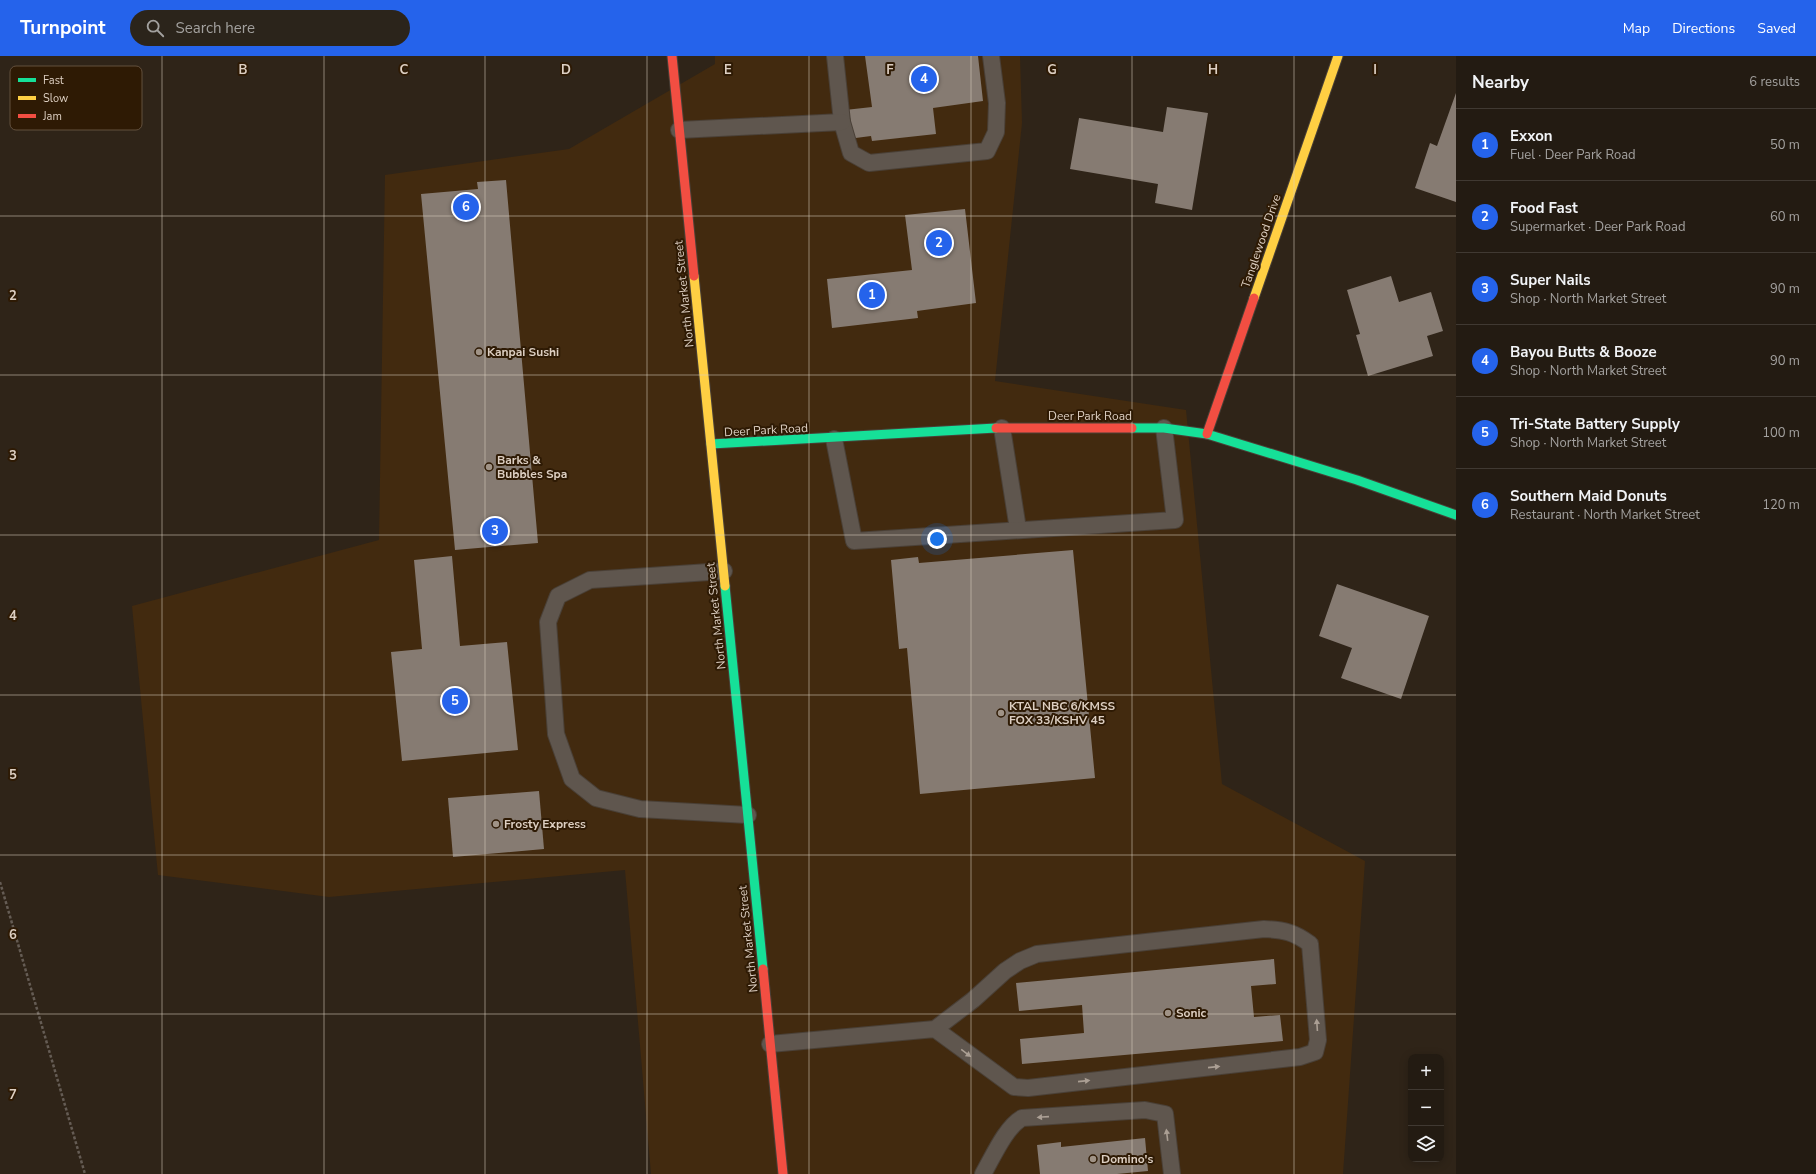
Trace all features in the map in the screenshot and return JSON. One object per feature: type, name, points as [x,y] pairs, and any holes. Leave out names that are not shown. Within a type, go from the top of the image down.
[{"type":"street","name":"North Market Street","points":[[672,56],[783,1174]]},
{"type":"street","name":"Tanglewood Drive","points":[[1207,434],[1338,56]]},
{"type":"street","name":"Deer Park Road","points":[[711,444],[834,439],[1002,428],[1164,428],[1207,434],[1357,480],[1456,515]]},
{"type":"lane","points":[[835,56],[842,122],[851,153],[869,163],[987,151],[996,132],[997,103],[991,56]]},
{"type":"lane","points":[[679,130],[842,122]]},
{"type":"lane","points":[[1002,428],[1018,529]]},
{"type":"lane","points":[[834,439],[854,540],[1175,520],[1164,428]]},
{"type":"lane","points":[[724,571],[590,580],[558,596],[548,622],[556,734],[572,780],[596,798],[640,809],[748,815]]},
{"type":"lane","points":[[770,1044],[935,1029],[973,1000],[1005,971],[1020,961],[1037,954],[1264,929],[1282,930],[1298,935],[1310,944],[1318,1040],[1315,1052],[1300,1057],[1028,1088],[1014,1087],[935,1029]]},
{"type":"lane","points":[[983,1174],[1009,1129],[1015,1122],[1022,1118],[1145,1110],[1164,1114],[1172,1174]]},
{"type":"path","points":[[0,882],[85,1174]]},
{"type":"shaded area","points":[[715,56],[1020,56],[1022,123],[995,381],[1186,410],[1222,784],[1365,861],[1343,1174],[651,1174],[625,870],[329,897],[158,875],[132,606],[379,540],[385,175],[569,149],[715,64]]},
{"type":"building","points":[[865,56],[978,56],[983,101],[933,108],[936,134],[872,141],[871,136],[848,139],[845,110],[872,107]]},
{"type":"building","points":[[1456,93],[1456,202],[1415,188],[1430,143],[1437,146]]},
{"type":"building","points":[[1167,107],[1208,113],[1192,210],[1155,203],[1158,184],[1070,169],[1079,118],[1163,132]]},
{"type":"building","points":[[506,180],[538,543],[455,550],[421,194],[478,189],[477,182]]},
{"type":"building","points":[[965,209],[976,303],[917,311],[918,318],[832,328],[827,279],[912,270],[905,215]]},
{"type":"building","points":[[1391,276],[1399,302],[1431,292],[1443,331],[1427,336],[1433,356],[1368,376],[1356,335],[1360,334],[1347,290]]},
{"type":"building","name":"KTAL NBC 6/KMSS FOX 33/KSHV 45","points":[[1073,550],[1095,778],[920,794],[907,648],[899,649],[891,560],[918,557],[919,563]]},
{"type":"building","points":[[452,556],[460,646],[507,642],[518,750],[402,761],[391,652],[422,649],[414,560]]},
{"type":"building","points":[[1337,584],[1429,616],[1401,699],[1341,678],[1352,648],[1319,636]]},
{"type":"building","name":"Frosty Express","points":[[539,791],[544,849],[453,857],[448,798]]},
{"type":"building","name":"Sonic","points":[[1274,959],[1276,984],[1251,986],[1254,1017],[1280,1015],[1283,1041],[1022,1064],[1020,1039],[1084,1033],[1082,1005],[1019,1011],[1016,983]]},
{"type":"building","name":"Domino's","points":[[1145,1138],[1148,1171],[1117,1174],[1040,1174],[1037,1145],[1061,1142],[1061,1147]]},
{"type":"traffic: fast","points":[[711,444],[996,428]]},
{"type":"traffic: fast","points":[[1132,428],[1164,428],[1207,434],[1357,480],[1456,515]]},
{"type":"traffic: fast","points":[[725,586],[763,969]]},
{"type":"traffic: slow","points":[[1254,298],[1338,56]]},
{"type":"traffic: slow","points":[[694,276],[725,586]]},
{"type":"traffic: jam","points":[[672,56],[694,276]]},
{"type":"traffic: jam","points":[[1207,434],[1254,298]]},
{"type":"traffic: jam","points":[[996,428],[1132,428]]},
{"type":"traffic: jam","points":[[763,969],[783,1174]]},
{"type":"place","name":"Bayou Butts & Booze","points":[[924,79]]},
{"type":"place","name":"Southern Maid Donuts","points":[[466,207]]},
{"type":"place","name":"Food Fast","points":[[939,243]]},
{"type":"place","name":"Exxon","points":[[872,295]]},
{"type":"place","name":"Kanpai Sushi","points":[[479,352]]},
{"type":"place","name":"Barks & Bubbles Spa","points":[[489,467]]},
{"type":"place","name":"Super Nails","points":[[495,531]]},
{"type":"place","name":"Tri-State Battery Supply","points":[[455,701]]},
{"type":"place","name":"KTAL NBC 6/KMSS FOX 33/KSHV 45","points":[[1001,713]]},
{"type":"place","name":"Frosty Express","points":[[496,824]]},
{"type":"place","name":"Sonic","points":[[1168,1013]]},
{"type":"place","name":"Domino's","points":[[1093,1159]]}]
